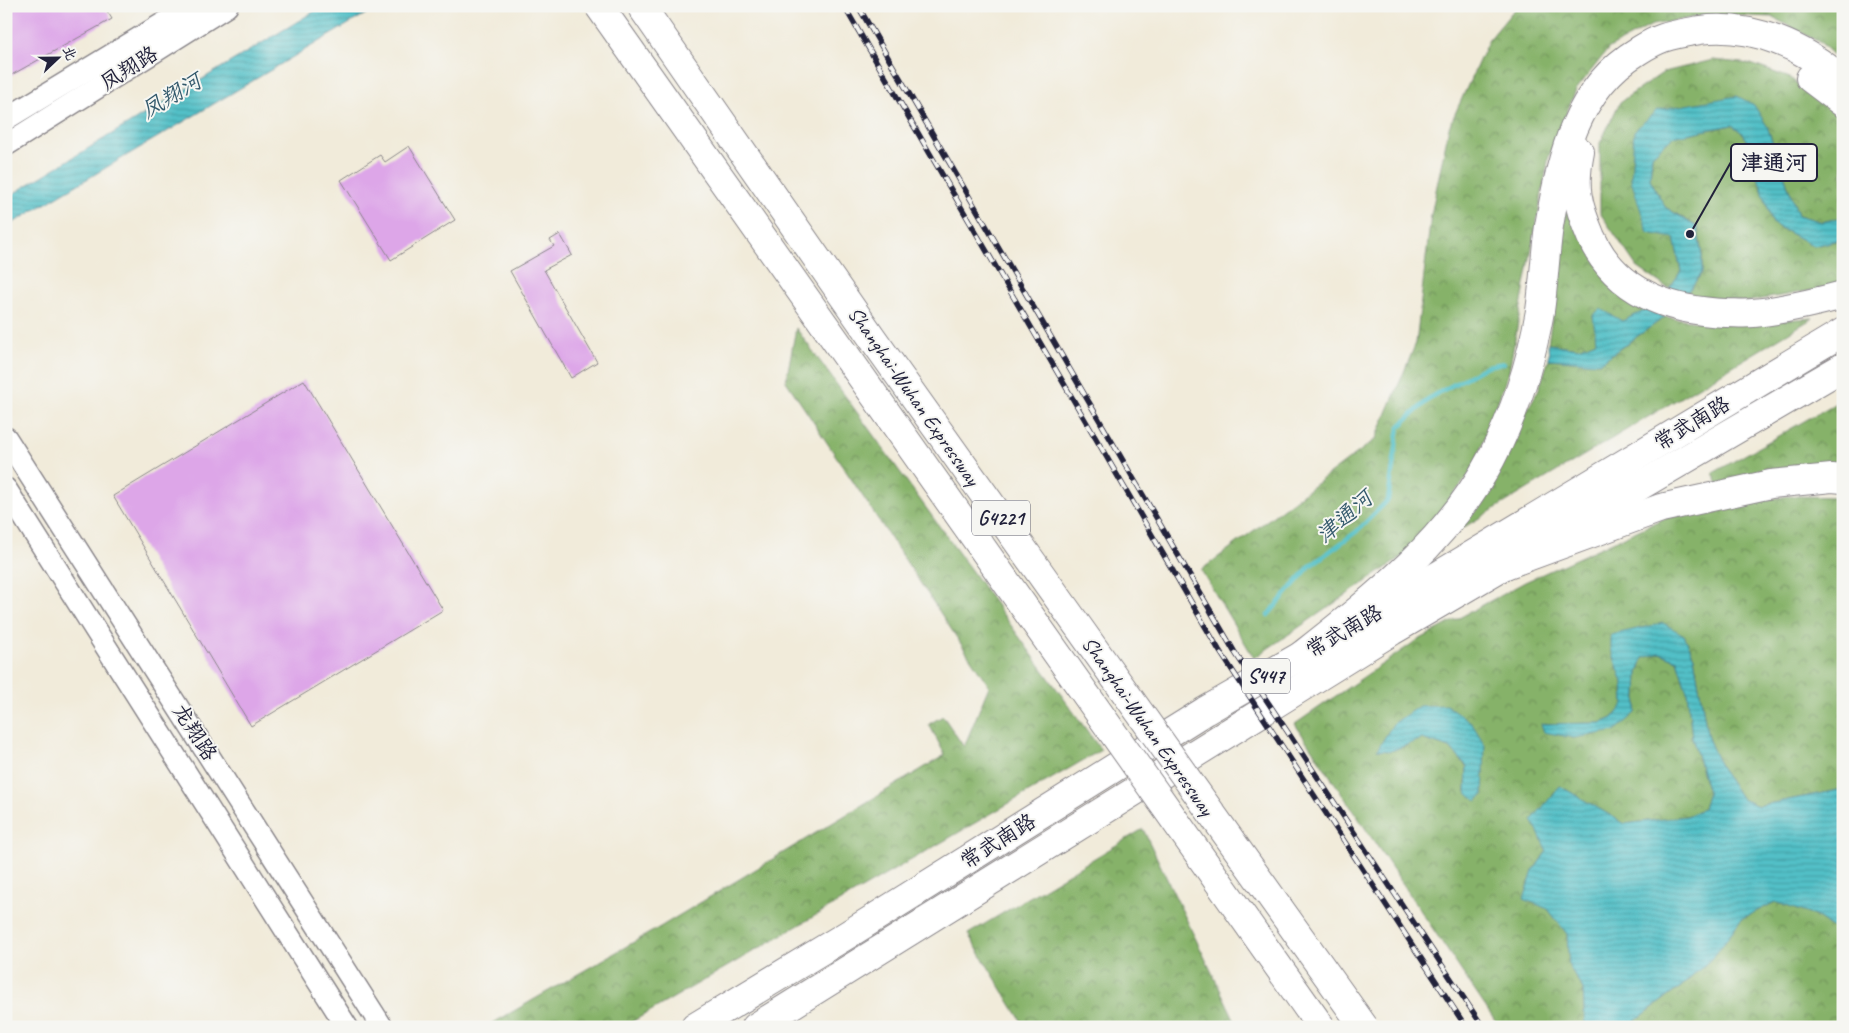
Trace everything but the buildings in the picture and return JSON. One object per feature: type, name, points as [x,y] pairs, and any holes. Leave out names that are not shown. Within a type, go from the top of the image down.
[{"type":"main road","name":"Shanghai-Wuhan Expressway","points":[[599,6],[1321,1027]]},
{"type":"main road","name":"Shanghai-Wuhan Expressway","points":[[641,6],[873,339],[1364,1027]]},
{"type":"main road","points":[[1302,655],[1354,614],[1402,571],[1446,524],[1478,482],[1491,458],[1519,395],[1533,349],[1540,309],[1549,227],[1559,175],[1567,146],[1575,123],[1590,96],[1616,67],[1628,57],[1661,38],[1699,30],[1728,29],[1770,38],[1793,48],[1818,62],[1843,81]]},
{"type":"main road","points":[[1843,103],[1814,80],[1767,53],[1749,48],[1719,46],[1679,50],[1656,58],[1632,73],[1614,87],[1602,102],[1580,150],[1576,172],[1576,195],[1585,223],[1597,248],[1609,265],[1624,280],[1644,295],[1670,305],[1691,310],[1751,313],[1799,306],[1843,294]]},
{"type":"main road","name":"常武南路","points":[[694,1027],[848,935],[1197,716],[1379,611],[1843,332]]},
{"type":"main road","name":"常武南路","points":[[756,1027],[1384,636],[1497,568],[1843,367]]},
{"type":"main road","points":[[1497,568],[1661,508],[1771,484],[1832,478],[1843,479]]},
{"type":"street","name":"凤翔路","points":[[6,119],[192,6]]},
{"type":"street","name":"凤翔路","points":[[6,145],[227,6]]},
{"type":"street","name":"龙翔路","points":[[6,438],[382,1027]]},
{"type":"street","name":"龙翔路","points":[[6,489],[347,1027]]},
{"type":"green space","points":[[1517,6],[1843,6],[1843,64],[1821,43],[1772,17],[1714,14],[1652,25],[1609,48],[1576,90],[1549,156],[1509,371],[1473,470],[1405,555],[1254,658],[1201,570],[1376,439],[1416,343],[1431,215],[1449,127],[1488,41]]},
{"type":"green space","points":[[1713,60],[1751,64],[1790,78],[1843,119],[1843,217],[1822,222],[1798,215],[1767,126],[1657,110],[1631,180],[1674,238],[1681,271],[1669,289],[1637,267],[1600,213],[1600,143],[1620,102],[1664,72]]},
{"type":"green space","points":[[1732,125],[1744,134],[1773,224],[1814,246],[1843,239],[1843,285],[1745,302],[1686,294],[1702,273],[1698,227],[1665,207],[1650,179],[1652,155],[1672,137]]},
{"type":"green space","points":[[1565,208],[1573,208],[1649,309],[1623,321],[1593,316],[1597,341],[1579,348],[1548,344]]},
{"type":"green space","points":[[1665,317],[1722,324],[1813,318],[1456,532],[1538,391],[1549,359],[1599,363]]},
{"type":"green space","points":[[796,328],[1101,750],[623,1027],[486,1027],[660,927],[945,755],[929,724],[943,716],[964,747],[989,686],[786,381]]},
{"type":"green space","points":[[1843,399],[1843,467],[1719,486],[1713,473]]},
{"type":"green space","points":[[1788,496],[1843,497],[1843,789],[1758,806],[1742,799],[1722,770],[1708,738],[1694,657],[1684,635],[1611,650],[1623,682],[1624,705],[1613,718],[1601,723],[1541,724],[1574,738],[1636,713],[1638,673],[1643,658],[1660,653],[1677,660],[1687,691],[1692,737],[1708,792],[1703,809],[1687,816],[1625,824],[1560,786],[1549,800],[1547,851],[1533,871],[1548,909],[1567,934],[1569,966],[1583,989],[1585,1027],[1499,1027],[1295,724],[1413,643],[1525,582],[1665,518]],"holes":[[[1471,722],[1466,792],[1467,767],[1450,748],[1422,739],[1391,751],[1378,750]]]},
{"type":"green space","points":[[1143,829],[1238,1027],[1025,1027],[968,934]]},
{"type":"green space","points":[[1775,902],[1815,916],[1843,935],[1843,1027],[1633,1027],[1636,1020],[1682,986],[1715,955],[1741,919]]},
{"type":"water","points":[[323,6],[379,6],[6,227],[6,198]]},
{"type":"water","points":[[1737,96],[1754,105],[1767,126],[1798,215],[1822,222],[1843,217],[1843,239],[1814,246],[1773,224],[1744,134],[1732,125],[1672,137],[1652,155],[1650,179],[1665,207],[1697,227],[1702,256],[1702,273],[1686,294],[1669,289],[1681,271],[1674,238],[1648,233],[1631,180],[1634,131],[1657,110]]},
{"type":"water","points":[[1601,309],[1622,321],[1649,309],[1665,317],[1599,363],[1549,359],[1548,344],[1579,348],[1596,341],[1593,315]]},
{"type":"water","points":[[1663,623],[1684,635],[1694,657],[1708,738],[1722,770],[1742,799],[1758,806],[1843,789],[1843,935],[1815,916],[1775,902],[1741,919],[1715,955],[1682,986],[1636,1020],[1633,1027],[1585,1027],[1583,989],[1569,966],[1567,934],[1548,909],[1524,899],[1533,871],[1547,851],[1532,820],[1560,786],[1625,824],[1687,816],[1703,809],[1708,792],[1692,737],[1687,691],[1677,660],[1660,653],[1643,658],[1638,673],[1636,713],[1615,731],[1574,738],[1544,732],[1541,724],[1601,723],[1613,718],[1624,704],[1623,682],[1611,649],[1611,635]]},
{"type":"water","points":[[1446,705],[1471,722],[1485,745],[1483,796],[1476,801],[1466,792],[1467,766],[1450,748],[1422,739],[1391,751],[1377,750],[1393,724],[1419,706]]},
{"type":"waterway","name":"津通河","points":[[1268,615],[1310,566],[1356,532],[1388,500],[1399,427],[1431,397],[1487,366],[1504,363]]},
{"type":"railway","points":[[844,6],[1219,650],[1466,1027]]},
{"type":"railway","points":[[858,6],[1234,651],[1483,1027]]},
{"type":"place","name":"津通河","points":[[1690,234]]},
{"type":"water label","name":"凤翔河","points":[[171,95]]}]
